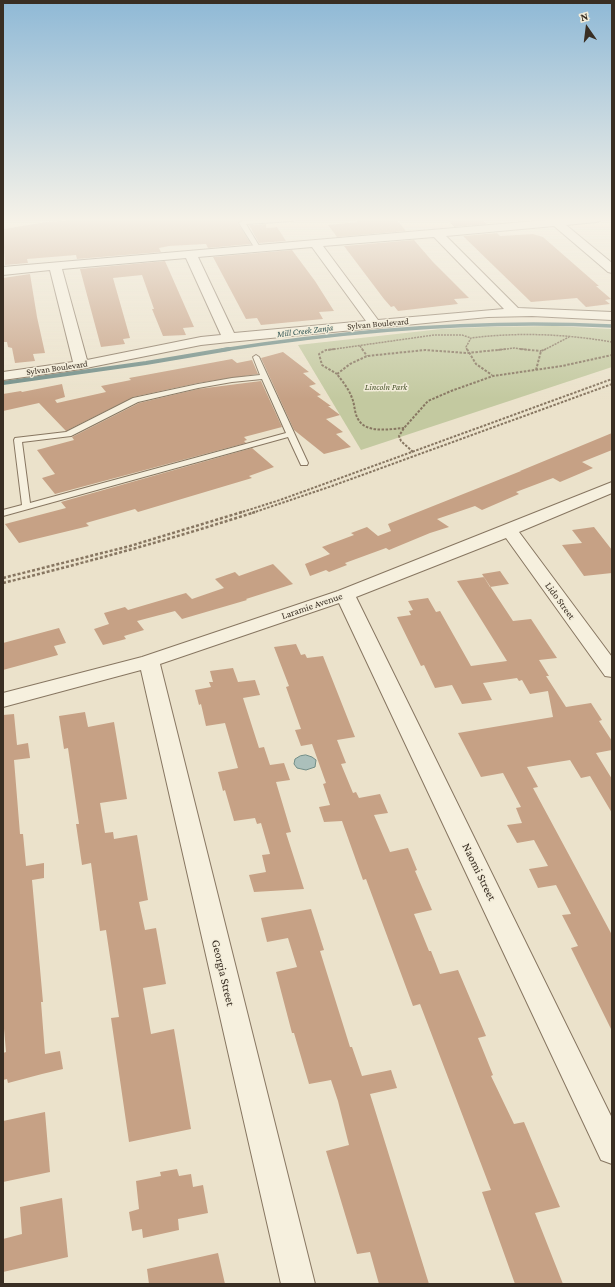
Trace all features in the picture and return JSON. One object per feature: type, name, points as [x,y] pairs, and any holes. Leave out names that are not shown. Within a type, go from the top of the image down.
[{"type":"street","points":[[58,279],[80,365]]},
{"type":"street","points":[[202,279],[229,338]]},
{"type":"street","points":[[341,279],[375,324]]},
{"type":"street","points":[[482,279],[514,312]]},
{"type":"street","name":"Sylvan Boulevard","points":[[3,376],[80,365],[229,338],[514,312],[612,316]]},
{"type":"street","name":"Laramie Avenue","points":[[3,700],[148,661],[345,595],[509,530],[612,487]]},
{"type":"street","name":"Lido Street","points":[[509,530],[612,671]]},
{"type":"street","name":"Naomi Street","points":[[345,595],[612,1150]]},
{"type":"street","name":"Georgia Street","points":[[148,661],[298,1284]]},
{"type":"lane","points":[[256,357],[304,463]]},
{"type":"lane","points":[[26,507],[18,440],[68,434],[136,400],[198,386],[232,380],[265,377]]},
{"type":"lane","points":[[3,513],[290,434]]},
{"type":"path","points":[[404,428],[379,429],[369,428],[362,425],[358,421],[352,399],[344,384],[337,374],[325,368],[319,360],[319,354],[337,347],[360,346],[434,335],[462,335],[471,338],[519,335],[570,337],[592,338],[612,342]]},
{"type":"path","points":[[337,374],[350,364],[367,356],[425,350],[467,353],[514,348],[541,351],[570,337]]},
{"type":"path","points":[[471,338],[466,347],[467,353],[482,369],[493,376]]},
{"type":"path","points":[[360,346],[367,356]]},
{"type":"path","points":[[536,370],[541,351]]},
{"type":"path","points":[[414,452],[401,441],[399,436],[404,428],[428,401],[493,376],[536,370],[612,355]]},
{"type":"path","points":[[3,578],[130,546],[280,500],[612,379]]},
{"type":"path","points":[[3,583],[85,563],[197,531],[332,486],[612,384]]},
{"type":"green space","name":"Lincoln Park","points":[[554,326],[612,329],[612,367],[361,450],[298,345],[441,329]]},
{"type":"water","points":[[306,755],[316,760],[315,767],[306,770],[297,768],[294,764],[295,759]]},
{"type":"building","points":[[3,279],[31,279],[45,353],[33,354],[35,361],[15,363],[12,348],[8,347],[7,342],[3,342]]},
{"type":"building","points":[[83,279],[113,279],[130,338],[123,339],[125,344],[101,347]]},
{"type":"building","points":[[143,279],[173,279],[194,327],[183,328],[186,335],[163,336],[152,309],[154,309]]},
{"type":"building","points":[[225,279],[314,279],[334,311],[319,312],[323,319],[261,325],[257,318],[246,319]]},
{"type":"building","points":[[369,279],[450,279],[469,298],[454,299],[458,304],[398,311],[394,306],[391,307]]},
{"type":"building","points":[[507,279],[591,279],[599,286],[596,286],[611,299],[605,300],[610,304],[586,307],[577,298],[531,302]]},
{"type":"building","points":[[283,352],[309,372],[303,373],[316,384],[309,386],[321,395],[317,396],[331,406],[328,406],[340,415],[326,419],[343,432],[336,434],[351,447],[324,454],[294,430],[261,358]]},
{"type":"building","points":[[232,359],[237,363],[252,360],[258,374],[198,383],[133,397],[66,431],[39,403],[3,411],[3,394],[22,392],[62,384],[65,397],[55,400],[57,403],[106,392],[101,386],[131,380],[129,378]]},
{"type":"building","points":[[261,381],[282,427],[244,437],[247,440],[244,441],[246,443],[55,494],[42,478],[55,474],[37,450],[74,440],[72,437],[139,403],[198,389]]},
{"type":"building","points":[[612,433],[612,450],[582,462],[593,468],[560,482],[553,478],[516,492],[519,494],[482,510],[475,506],[437,519],[449,527],[389,550],[386,548],[345,563],[347,565],[329,572],[326,570],[310,576],[305,564],[330,554],[322,547],[354,535],[351,533],[367,527],[378,536],[391,531],[388,524]]},
{"type":"building","points":[[252,448],[274,467],[249,476],[252,478],[138,512],[135,509],[86,523],[89,526],[19,543],[5,524],[66,508],[61,502]]},
{"type":"building","points":[[594,527],[612,550],[612,573],[584,576],[562,545],[582,543],[572,530]]},
{"type":"building","points":[[273,564],[293,584],[246,599],[247,600],[182,619],[175,611],[137,621],[144,630],[124,636],[126,639],[103,645],[94,629],[109,624],[104,613],[125,607],[128,610],[186,593],[192,599],[224,588],[215,579],[235,572],[239,576]]},
{"type":"building","points":[[500,571],[509,584],[490,587],[482,574]]},
{"type":"building","points":[[484,577],[513,621],[531,619],[557,658],[539,660],[549,676],[546,676],[566,707],[591,703],[602,720],[599,721],[612,741],[612,750],[596,753],[612,779],[612,813],[590,776],[581,778],[570,760],[527,767],[538,787],[533,788],[612,935],[612,1031],[571,948],[578,946],[562,915],[571,914],[556,885],[538,888],[529,869],[548,866],[534,840],[517,843],[507,825],[522,823],[516,808],[521,807],[503,773],[481,777],[458,733],[553,717],[548,691],[530,694],[522,680],[519,681],[517,678],[483,683],[492,700],[462,704],[452,685],[435,688],[424,665],[421,666],[397,617],[411,615],[409,611],[413,610],[408,601],[428,598],[436,612],[440,611],[471,666],[507,661],[457,581]]},
{"type":"building","points":[[59,628],[66,643],[54,646],[58,655],[3,670],[3,643]]},
{"type":"building","points":[[296,644],[301,655],[305,654],[307,658],[323,656],[355,737],[337,740],[346,763],[341,764],[353,793],[356,792],[359,798],[380,794],[388,813],[374,815],[390,852],[408,848],[417,870],[415,871],[432,910],[414,914],[429,951],[431,951],[440,974],[458,970],[486,1036],[478,1038],[493,1075],[491,1076],[514,1124],[524,1122],[560,1207],[535,1213],[563,1284],[515,1284],[482,1192],[491,1190],[420,1004],[413,1006],[366,879],[363,880],[342,821],[324,822],[319,807],[330,805],[323,784],[326,783],[312,744],[301,746],[295,730],[301,729],[286,687],[289,686],[274,647]]},
{"type":"building","points":[[233,668],[238,682],[255,680],[260,695],[243,698],[259,748],[264,747],[270,765],[284,763],[290,780],[276,782],[291,832],[286,833],[304,889],[254,892],[249,875],[266,872],[262,855],[270,854],[261,823],[257,824],[255,818],[234,821],[218,772],[238,768],[225,723],[206,726],[201,704],[199,705],[195,690],[211,687],[209,682],[213,682],[210,671]]},
{"type":"building","points":[[85,712],[88,727],[114,722],[127,799],[100,803],[105,833],[113,832],[114,839],[137,835],[148,900],[139,902],[145,930],[156,928],[166,984],[143,988],[151,1034],[174,1029],[191,1129],[129,1142],[111,1018],[119,1017],[106,930],[100,931],[91,863],[82,865],[76,824],[79,824],[68,748],[64,749],[59,716]]},
{"type":"building","points":[[14,714],[17,745],[28,743],[30,758],[14,760],[20,834],[23,834],[26,866],[44,863],[44,878],[32,880],[43,1002],[41,1002],[45,1054],[60,1051],[63,1069],[8,1083],[7,1079],[3,1080],[3,1053],[6,1052],[3,1017],[3,715]]},
{"type":"building","points":[[311,909],[324,950],[320,951],[350,1047],[352,1047],[362,1076],[391,1070],[397,1088],[370,1094],[429,1284],[379,1284],[370,1252],[357,1254],[326,1151],[349,1145],[338,1101],[331,1080],[309,1084],[294,1033],[292,1033],[276,972],[297,967],[288,938],[267,942],[261,918]]},
{"type":"building","points":[[45,1112],[50,1172],[3,1182],[3,1121]]},
{"type":"building","points":[[177,1169],[179,1176],[191,1174],[193,1187],[203,1185],[208,1213],[178,1219],[179,1230],[143,1238],[142,1229],[132,1231],[129,1212],[139,1209],[136,1181],[161,1176],[160,1172]]},
{"type":"building","points":[[62,1198],[68,1257],[3,1272],[3,1239],[22,1234],[20,1207]]},
{"type":"building","points":[[218,1253],[225,1284],[149,1284],[147,1269]]},
{"type":"waterway","name":"Mill Creek Zanja","points":[[222,350],[319,337],[416,328],[514,324],[612,326]]},
{"type":"waterway","name":"Mill Creek Zanja","points":[[3,383],[146,363],[229,349]]}]
